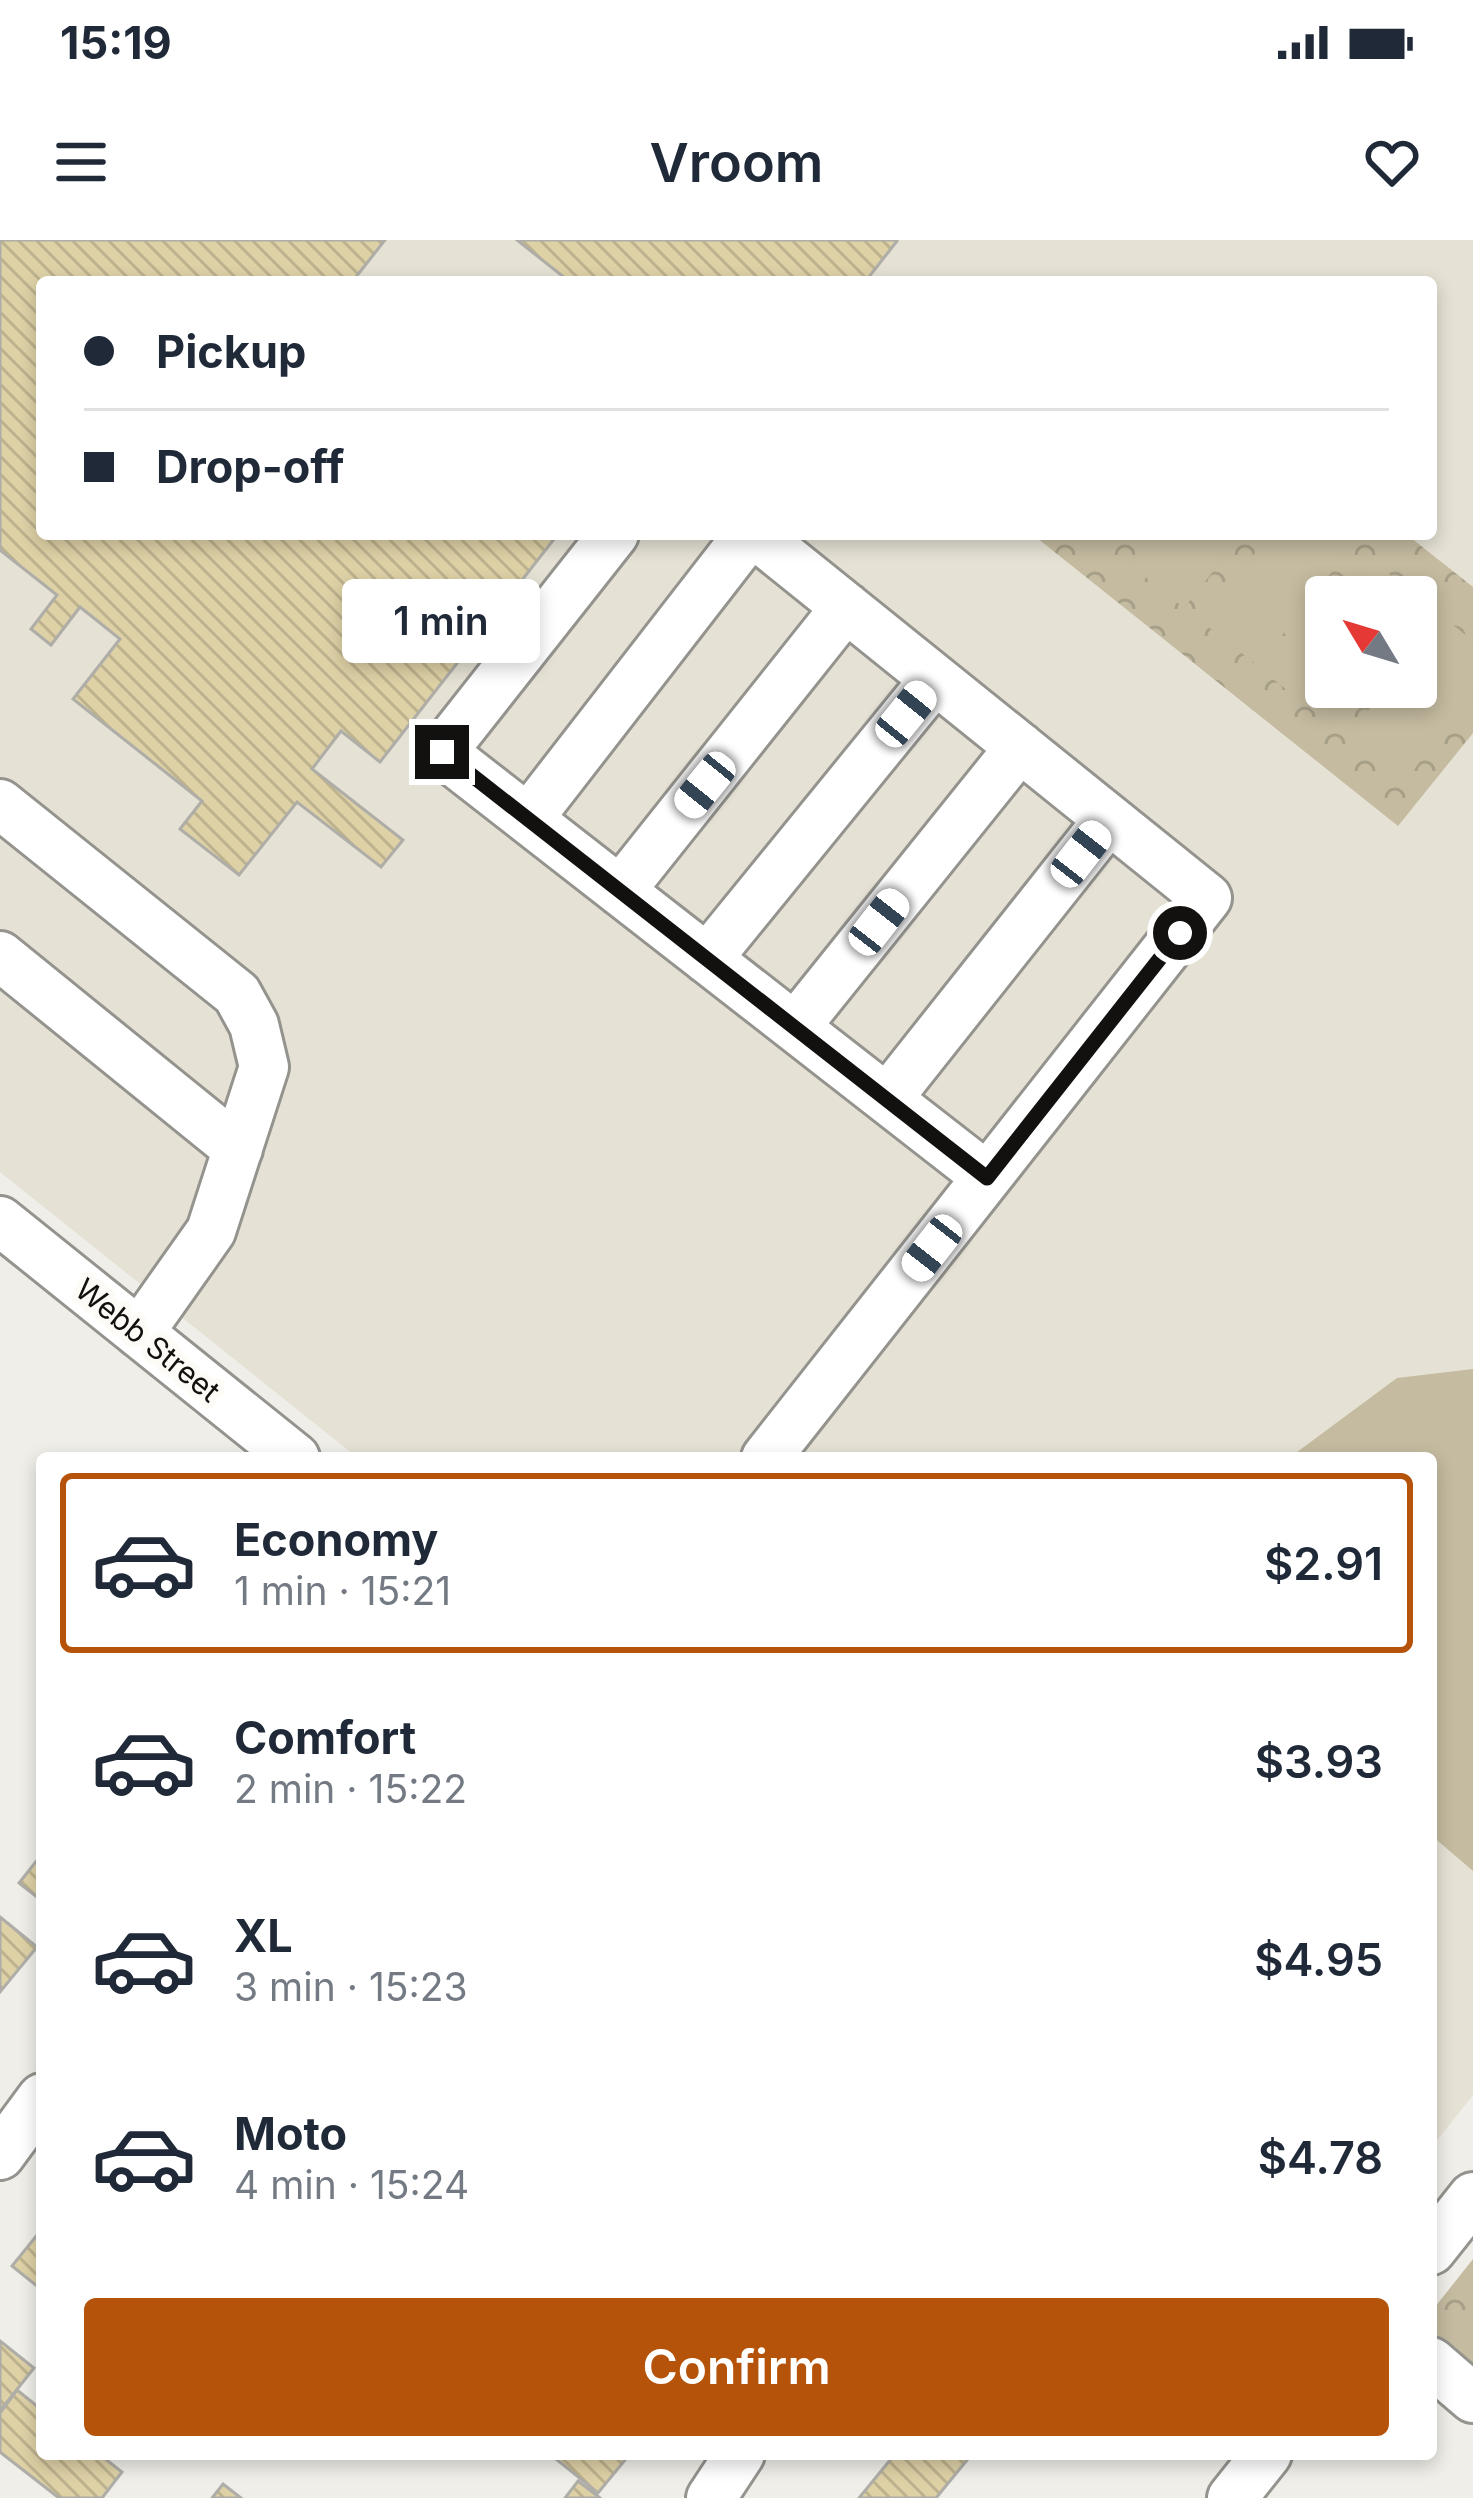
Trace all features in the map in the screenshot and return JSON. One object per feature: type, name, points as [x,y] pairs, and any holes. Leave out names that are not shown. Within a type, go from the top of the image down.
[{"type":"street","points":[[609,540],[442,752],[987,1178]]},
{"type":"street","points":[[528,819],[747,540]]},
{"type":"street","points":[[760,540],[1207,898],[771,1452]]},
{"type":"street","points":[[620,891],[846,607]]},
{"type":"street","points":[[707,959],[934,679]]},
{"type":"street","points":[[794,1028],[1019,748]]},
{"type":"street","points":[[0,804],[237,994],[254,1025],[264,1067],[212,1231],[139,1334]]},
{"type":"street","points":[[887,1099],[1109,819]]},
{"type":"street","points":[[0,956],[238,1149]]},
{"type":"street","name":"Webb Street","points":[[0,1221],[288,1452]]},
{"type":"street","points":[[0,2155],[36,2106]]},
{"type":"street","points":[[1437,2242],[1473,2197]]},
{"type":"street","points":[[1437,2367],[1473,2398]]},
{"type":"street","points":[[711,2498],[736,2460]]},
{"type":"street","points":[[1232,2498],[1262,2460]]},
{"type":"shaded area","points":[[0,240],[1473,240],[1473,2095],[1437,2140],[1437,1452],[350,1452],[0,1172]]},
{"type":"green space","points":[[1040,540],[1414,540],[1473,587],[1473,733],[1398,826]]},
{"type":"green space","points":[[1146,540],[1238,540],[1184,608],[1128,563]]},
{"type":"green space","points":[[1265,540],[1347,540],[1353,545],[1329,576],[1305,576],[1305,606],[1258,666],[1201,621]]},
{"type":"green space","points":[[1369,558],[1392,576],[1355,576]]},
{"type":"green space","points":[[1443,617],[1473,641],[1473,695],[1404,782],[1347,737],[1370,708],[1437,708],[1437,624]]},
{"type":"green space","points":[[1305,639],[1305,704],[1273,679]]},
{"type":"green space","points":[[1310,708],[1343,708],[1330,724]]},
{"type":"green space","points":[[1473,1369],[1473,1871],[1437,1840],[1437,1452],[1297,1452],[1397,1378]]},
{"type":"green space","points":[[1473,2259],[1473,2367],[1437,2340],[1437,2304]]},
{"type":"building","points":[[0,240],[385,240],[357,276],[36,276],[36,540],[553,540],[380,762],[341,731],[312,769],[403,840],[381,867],[297,802],[239,875],[180,829],[202,801],[73,699],[120,639],[80,607],[51,645],[31,629],[57,595],[0,550]]},
{"type":"building","points":[[517,240],[897,241],[870,276],[562,276]]},
{"type":"building","points":[[36,1862],[36,1896],[19,1883]]},
{"type":"building","points":[[0,1917],[36,1948],[0,1992]]},
{"type":"building","points":[[36,2236],[36,2285],[12,2266]]},
{"type":"building","points":[[0,2341],[34,2368],[0,2411]]},
{"type":"building","points":[[17,2390],[36,2405],[36,2460],[107,2460],[122,2472],[102,2498],[59,2498],[0,2452],[0,2413]]},
{"type":"building","points":[[557,2460],[625,2460],[598,2493]]},
{"type":"building","points":[[890,2460],[967,2460],[936,2498],[859,2498]]},
{"type":"building","points":[[578,2481],[600,2498],[565,2498]]},
{"type":"building","points":[[223,2484],[241,2498],[212,2498]]},
{"type":"route","points":[[442,752],[987,1178],[1180,933]]}]
